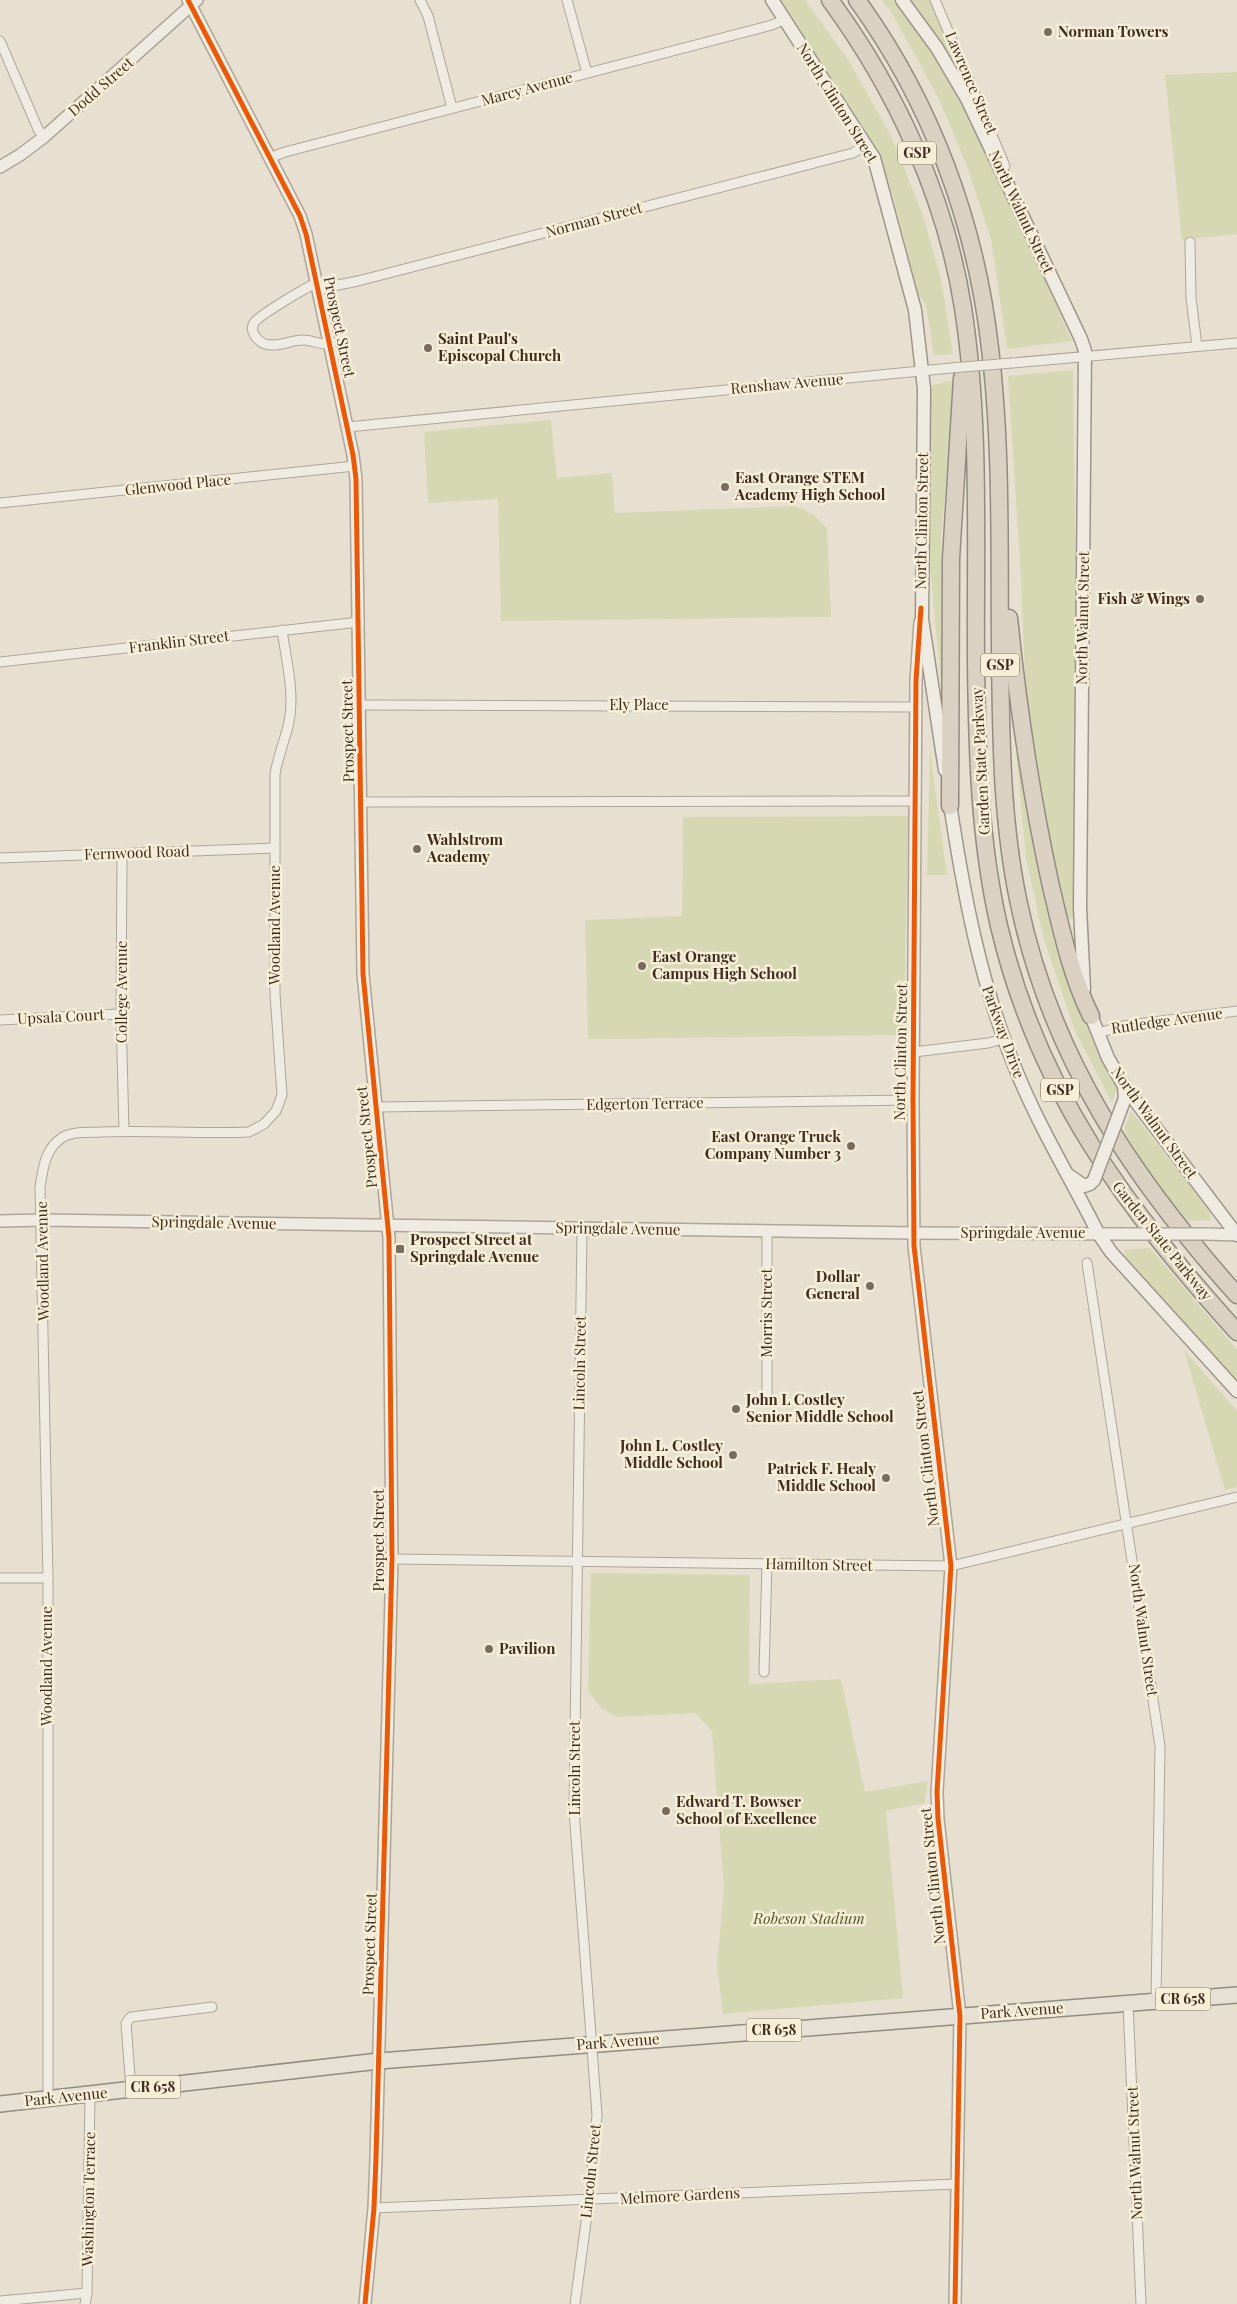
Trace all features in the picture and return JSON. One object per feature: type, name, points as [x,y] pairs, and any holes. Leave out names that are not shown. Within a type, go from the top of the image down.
[{"type":"highway","name":"Garden State Parkway","points":[[830,0],[874,66],[915,149],[946,235],[959,286],[971,377],[974,433],[979,782],[986,857],[1004,948],[1038,1044],[1085,1136],[1142,1221],[1237,1332]]},
{"type":"highway","name":"Garden State Parkway","points":[[857,0],[886,41],[920,104],[948,170],[970,239],[982,292],[990,346],[995,409],[1000,726],[1004,798],[1019,906],[1037,975],[1070,1058],[1109,1130],[1155,1197],[1237,1295]]},
{"type":"highway","points":[[950,806],[951,559],[965,323]]},
{"type":"highway","points":[[998,509],[1015,685],[1023,742],[1064,942],[1074,980],[1091,1016]]},
{"type":"main road","name":"North Clinton Street","points":[[772,0],[867,145],[880,175],[915,310],[923,371],[921,608]]},
{"type":"main road","name":"North Walnut Street","points":[[902,0],[937,48],[959,84],[1081,338],[1085,356],[1080,907],[1082,978],[1091,1016],[1108,1058],[1124,1086],[1237,1235]]},
{"type":"main road","name":"Parkway Drive","points":[[921,608],[968,914],[986,985],[1004,1039],[1033,1108],[1098,1234],[1118,1259],[1237,1391]]},
{"type":"main road","points":[[1065,1167],[1080,1184],[1087,1186],[1094,1180],[1118,1117],[1124,1098],[1124,1086]]},
{"type":"main road","name":"Park Avenue","points":[[0,2104],[380,2061],[1237,1995]]},
{"type":"street","points":[[420,0],[428,16],[452,108]]},
{"type":"street","points":[[567,0],[586,73]]},
{"type":"street","name":"Lawrence Street","points":[[935,0],[995,139],[1025,222]]},
{"type":"street","name":"Dodd Street","points":[[0,167],[20,156],[44,138],[192,2]]},
{"type":"street","name":"Prospect Street","points":[[192,2],[269,158],[300,216],[308,240],[355,466],[362,802],[363,974],[388,1226],[392,1559],[380,2061],[374,2208],[365,2304]]},
{"type":"street","name":"Marcy Avenue","points":[[269,158],[284,152],[772,25],[785,19]]},
{"type":"street","points":[[0,42],[44,138]]},
{"type":"street","name":"Norman Street","points":[[330,344],[322,345],[304,340],[273,345],[264,344],[253,332],[252,327],[258,319],[300,291],[317,286],[368,279],[844,156],[867,145]]},
{"type":"street","points":[[1190,242],[1191,298],[1197,346]]},
{"type":"street","name":"Renshaw Avenue","points":[[348,428],[1012,362],[1237,342]]},
{"type":"street","name":"Glenwood Place","points":[[0,504],[355,466]]},
{"type":"street","name":"North Clinton Street","points":[[921,608],[916,667],[914,1233],[950,1566],[937,1792],[938,1819],[960,2016],[955,2304]]},
{"type":"street","name":"Franklin Street","points":[[0,662],[359,622]]},
{"type":"street","name":"Woodland Avenue","points":[[48,2098],[48,1578],[43,1220],[40,1187],[43,1163],[52,1147],[64,1136],[81,1133],[124,1131],[250,1132],[264,1124],[276,1112],[282,1095],[282,1076],[275,994],[275,774],[277,760],[289,722],[291,705],[282,630]]},
{"type":"street","name":"Ely Place","points":[[360,705],[917,707]]},
{"type":"street","points":[[362,802],[916,801]]},
{"type":"street","name":"Fernwood Road","points":[[0,858],[275,848]]},
{"type":"street","name":"College Avenue","points":[[122,854],[121,1014],[124,1131]]},
{"type":"street","name":"Rutledge Avenue","points":[[1098,1033],[1123,1026],[1237,1011]]},
{"type":"street","name":"Upsala Court","points":[[0,1020],[121,1014]]},
{"type":"street","points":[[914,1052],[988,1043],[1004,1039]]},
{"type":"street","name":"Edgerton Terrace","points":[[377,1107],[913,1100]]},
{"type":"street","name":"Springdale Avenue","points":[[0,1221],[43,1220],[914,1233],[1237,1235]]},
{"type":"street","name":"Lincoln Street","points":[[575,2304],[589,2200],[597,2115],[590,2045],[574,1810],[582,1229]]},
{"type":"street","name":"Morris Street","points":[[767,1231],[767,1396]]},
{"type":"street","name":"North Walnut Street","points":[[1087,1263],[1160,1746],[1156,2001]]},
{"type":"street","name":"Hamilton Street","points":[[392,1559],[950,1566],[1237,1497]]},
{"type":"street","points":[[764,1672],[766,1564]]},
{"type":"street","points":[[0,1578],[48,1578]]},
{"type":"street","name":"North Walnut Street","points":[[1128,2003],[1141,2304]]},
{"type":"street","points":[[131,2090],[126,2023],[131,2017],[212,2006]]},
{"type":"street","name":"Washington Terrace","points":[[85,2304],[87,2293],[90,2094]]},
{"type":"street","name":"Melmore Gardens","points":[[374,2208],[956,2184]]},
{"type":"street","points":[[0,2302],[87,2293]]},
{"type":"green space","points":[[781,0],[805,0],[849,61],[891,136],[921,210],[941,279],[953,354],[934,355],[926,305],[918,293],[893,196],[868,134]]},
{"type":"green space","points":[[882,0],[893,0],[936,56],[975,124],[1072,341],[1007,349],[991,239],[967,166],[938,97],[890,10]]},
{"type":"green space","points":[[929,0],[964,77],[910,1]]},
{"type":"green space","points":[[1237,72],[1237,234],[1182,240],[1165,75]]},
{"type":"green space","points":[[1073,370],[1077,670],[1073,918],[1064,921],[1026,702],[1021,578],[1008,376]]},
{"type":"green space","points":[[955,380],[941,537],[944,718],[929,554],[929,386]]},
{"type":"green space","points":[[551,420],[557,478],[612,473],[615,513],[795,506],[814,515],[827,528],[831,617],[501,621],[498,499],[428,503],[424,432]]},
{"type":"green space","points":[[1014,730],[1065,966],[1086,1024],[1117,1090],[1112,1102],[1076,1033],[1044,940],[1026,858]]},
{"type":"green space","points":[[930,750],[947,875],[927,875]]},
{"type":"green space","points":[[908,816],[904,1035],[588,1039],[585,920],[682,916],[683,817]]},
{"type":"green space","points":[[1131,1111],[1210,1211],[1211,1220],[1185,1221],[1147,1171],[1124,1130]]},
{"type":"green space","points":[[1150,1248],[1237,1350],[1237,1382],[1126,1257],[1124,1250]]},
{"type":"green space","points":[[1184,1350],[1237,1411],[1237,1487],[1225,1490]]},
{"type":"green space","name":"Robeson Stadium","points":[[591,1573],[750,1575],[749,1684],[841,1679],[865,1792],[928,1781],[925,1803],[886,1811],[903,1998],[723,2014],[717,1965],[724,1889],[712,1731],[695,1713],[617,1717],[601,1708],[588,1691]]},
{"type":"cycle path","points":[[188,0],[300,216],[306,234],[353,455],[356,479],[363,974],[389,1238],[392,1559],[376,2158],[374,2208],[365,2304]]},
{"type":"cycle path","points":[[921,608],[916,680],[913,1100],[914,1246],[951,1566],[937,1792],[938,1819],[960,2016],[955,2304]]},
{"type":"place","name":"Norman Towers","points":[[1048,32]]},
{"type":"place","name":"Saint Paul's Episcopal Church","points":[[428,348]]},
{"type":"place","name":"East Orange STEM Academy High School","points":[[725,487]]},
{"type":"place","name":"Fish & Wings","points":[[1200,599]]},
{"type":"place","name":"Wahlstrom Academy","points":[[417,849]]},
{"type":"place","name":"East Orange Campus High School","points":[[642,966]]},
{"type":"place","name":"East Orange Truck Company Number 3","points":[[851,1146]]},
{"type":"place","name":"Prospect Street at Springdale Avenue","points":[[400,1249]]},
{"type":"place","name":"Dollar General","points":[[870,1286]]},
{"type":"place","name":"John L Costley Senior Middle School","points":[[736,1409]]},
{"type":"place","name":"John L. Costley Middle School","points":[[733,1455]]},
{"type":"place","name":"Patrick F. Healy Middle School","points":[[886,1478]]},
{"type":"place","name":"Pavilion","points":[[489,1649]]},
{"type":"place","name":"Edward T. Bowser School of Excellence","points":[[666,1811]]}]
